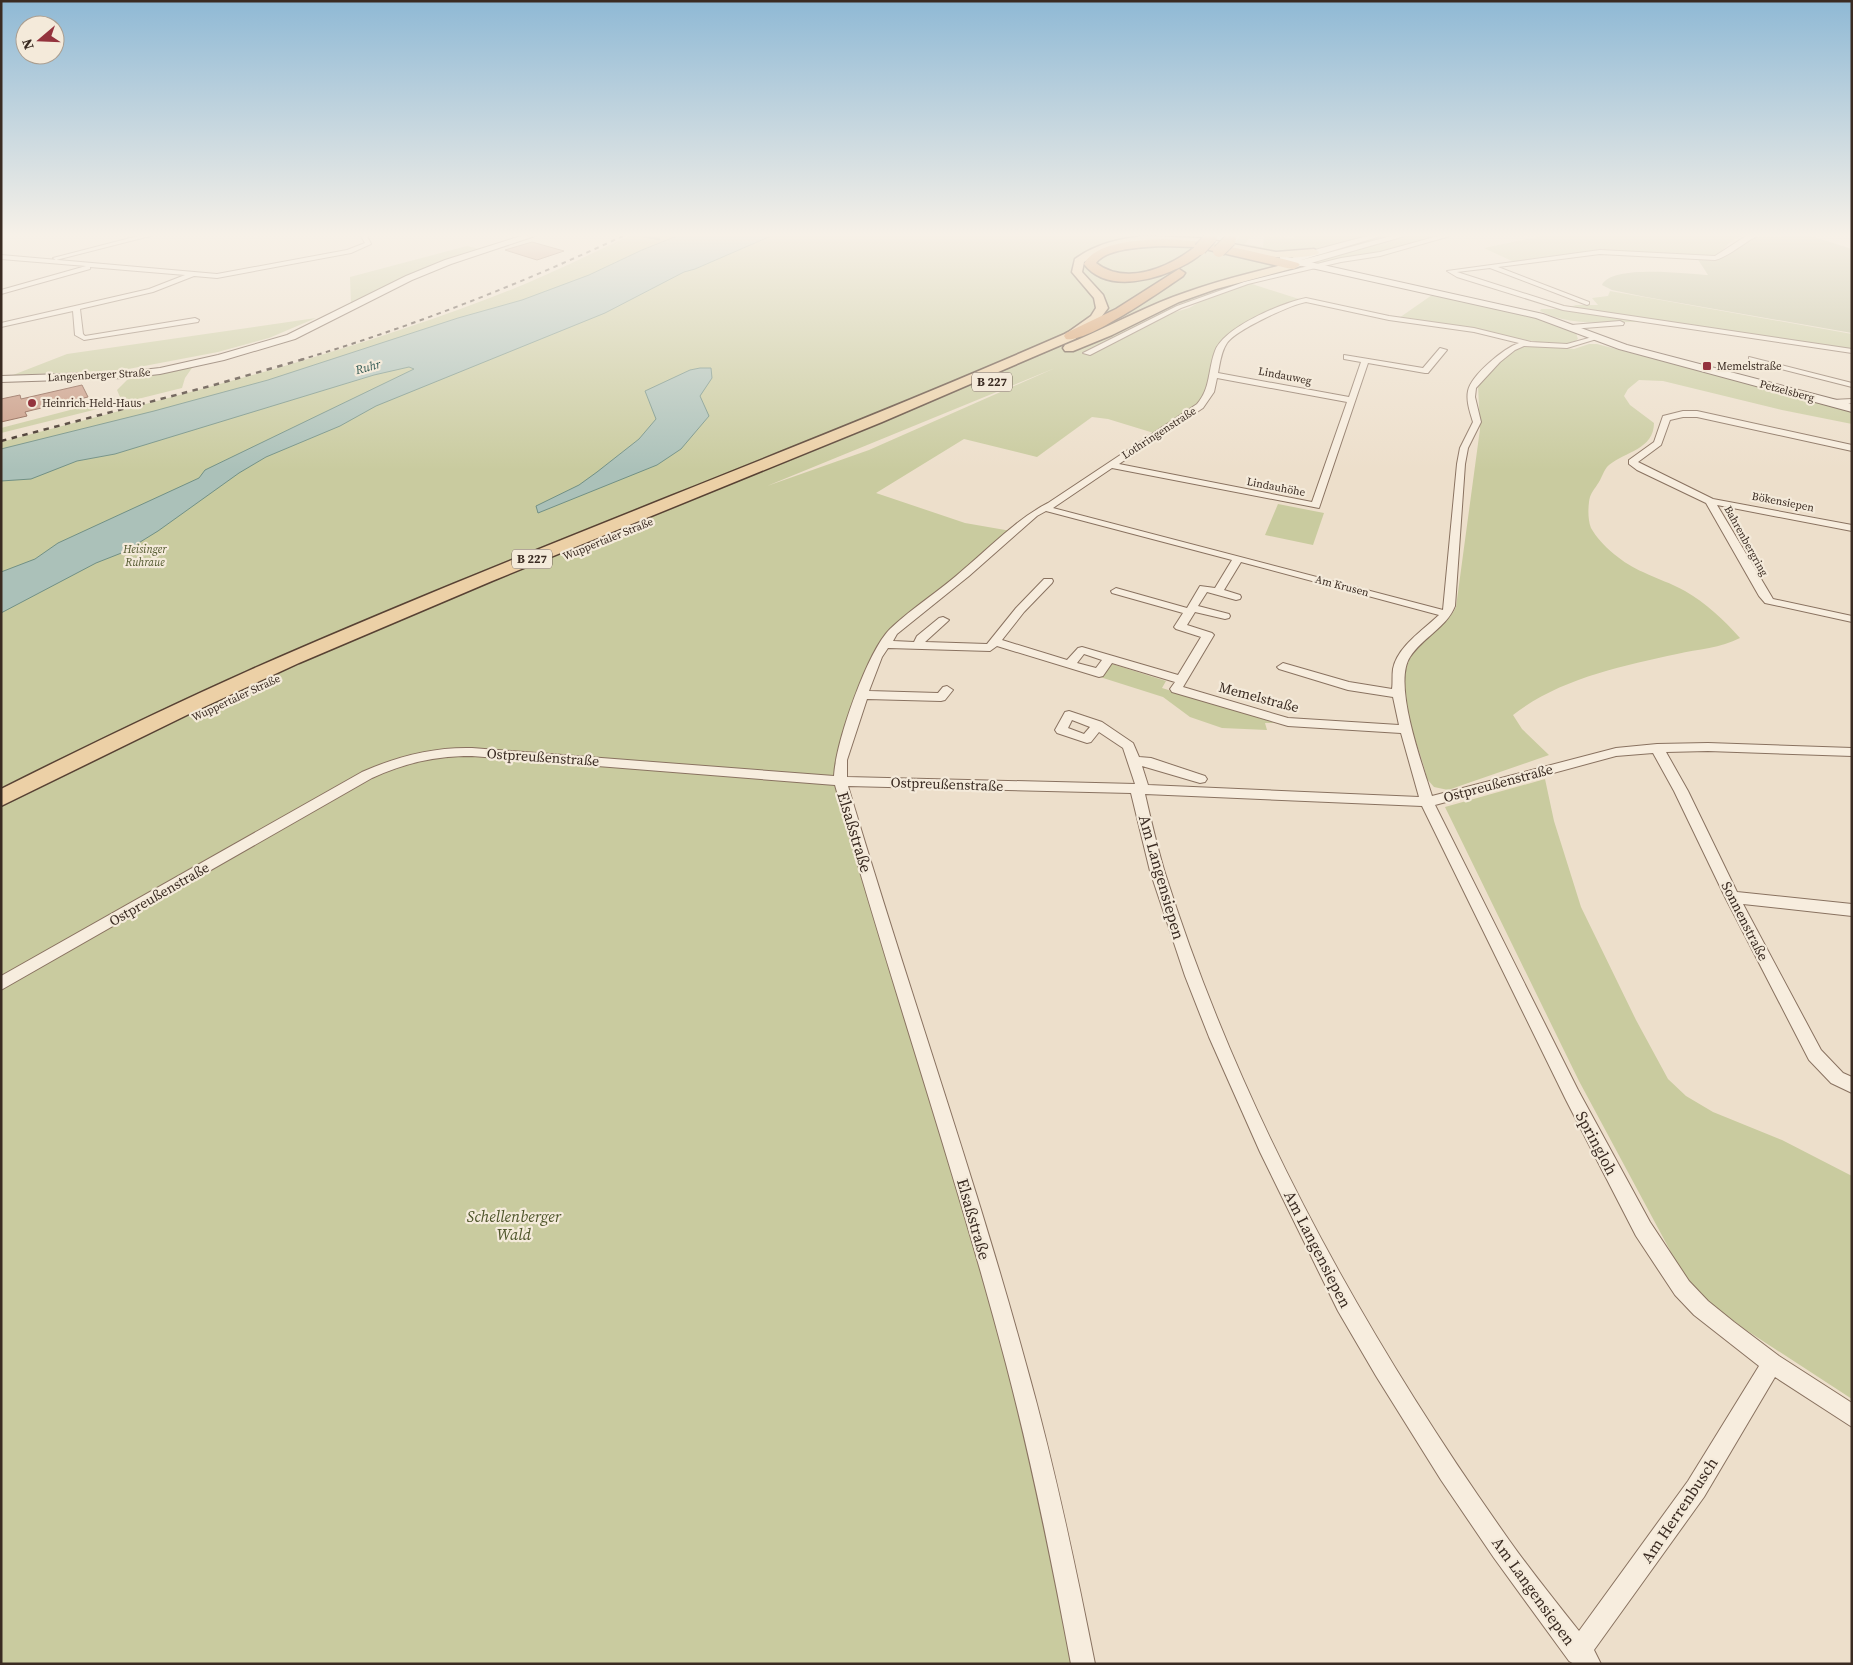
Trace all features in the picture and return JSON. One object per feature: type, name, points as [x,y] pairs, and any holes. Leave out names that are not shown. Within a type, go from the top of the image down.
[{"type":"highway","points":[[1081,343],[1119,314]]},
{"type":"highway","points":[[1081,343],[1132,314]]},
{"type":"main road","name":"Langenberger Straße","points":[[1,379],[124,376],[160,371],[229,356],[291,337],[338,314]]},
{"type":"main road","points":[[1081,343],[1098,314]]},
{"type":"main road","points":[[1081,343],[1146,314]]},
{"type":"main road","name":"Petzelsberg","points":[[1532,314],[1623,348],[1852,408]]},
{"type":"main road","name":"Wuppertaler Straße","points":[[1,798],[151,723],[290,659],[886,416],[1081,343]]},
{"type":"main road","name":"Wuppertaler Straße","points":[[1,814],[176,725],[327,656],[531,570],[1016,372],[1081,343]]},
{"type":"street","points":[[1,324],[53,314]]},
{"type":"street","points":[[77,314],[79,335],[84,338],[195,320]]},
{"type":"street","name":"Wuppertaler Straße","points":[[1081,343],[1161,314]]},
{"type":"street","name":"Lothringenstraße","points":[[840,781],[842,753],[862,695],[876,658],[893,632],[965,574],[1034,514],[1200,406],[1208,397],[1221,346],[1229,336],[1272,314]]},
{"type":"street","name":"Lothringenstraße","points":[[1370,314],[1474,330],[1528,343]]},
{"type":"street","points":[[1605,314],[1852,351]]},
{"type":"street","points":[[1571,327],[1597,324],[1682,326]]},
{"type":"street","points":[[1427,802],[1406,728],[1398,694],[1398,681],[1403,658],[1416,642],[1447,614],[1450,606],[1461,464],[1464,448],[1477,422],[1471,390],[1481,376],[1497,360],[1516,346],[1528,343],[1567,346],[1596,338]]},
{"type":"street","points":[[1347,358],[1426,371],[1444,350]]},
{"type":"street","points":[[1752,359],[1852,384]]},
{"type":"street","name":"Lindauhöhe","points":[[1110,465],[1316,506],[1365,361]]},
{"type":"street","name":"Lindauweg","points":[[1215,375],[1351,400]]},
{"type":"street","name":"Petzelsberg","points":[[1832,402],[1852,401]]},
{"type":"street","name":"Bahrenbergring","points":[[1852,448],[1697,414],[1684,414],[1666,418],[1658,443],[1632,462],[1640,468],[1710,501],[1764,596],[1769,601],[1852,619]]},
{"type":"street","name":"Bökensiepen","points":[[1710,501],[1852,528]]},
{"type":"street","name":"Am Krusen","points":[[1044,508],[1447,614]]},
{"type":"street","points":[[1218,592],[1238,558]]},
{"type":"street","points":[[884,644],[990,648],[1020,610],[1048,581]]},
{"type":"street","points":[[1070,664],[1082,650],[1182,680],[1208,636],[1180,627],[1204,588],[1236,597]]},
{"type":"street","points":[[1116,591],[1191,610],[1225,616]]},
{"type":"street","points":[[918,646],[921,638],[943,620]]},
{"type":"street","points":[[995,642],[1099,673],[1109,658]]},
{"type":"street","points":[[1283,667],[1348,686],[1398,694]]},
{"type":"street","name":"Memelstraße","points":[[1182,680],[1176,689],[1288,722],[1406,728]]},
{"type":"street","points":[[862,695],[941,697],[947,690]]},
{"type":"street","points":[[1098,725],[1129,746],[1140,789]]},
{"type":"street","name":"Ostpreußenstraße","points":[[1,984],[367,775],[392,763],[440,751],[840,781],[1140,789],[1427,802],[1616,752],[1656,748],[1708,747],[1852,752]]},
{"type":"street","name":"Sonnenstraße","points":[[1656,748],[1681,791],[1732,898],[1815,1056],[1830,1072],[1850,1085]]},
{"type":"street","points":[[1134,762],[1146,761],[1200,779]]},
{"type":"street","name":"Elsaßstraße","points":[[840,781],[861,854],[937,1094],[1016,1364],[1056,1530],[1083,1664]]},
{"type":"street","name":"Am Langensiepen","points":[[1140,789],[1158,872],[1193,976],[1266,1146],[1345,1304],[1382,1369],[1444,1464],[1502,1550],[1584,1660]]},
{"type":"street","name":"Springloh","points":[[1427,802],[1572,1094],[1643,1229],[1682,1288],[1701,1308],[1772,1362],[1852,1416]]},
{"type":"street","points":[[1732,898],[1852,910]]},
{"type":"street","name":"Am Herrenbusch","points":[[1584,1660],[1696,1489],[1772,1362]]},
{"type":"green space","name":"Schellenberger Wald","points":[[447,314],[1275,314],[1222,340],[1219,345],[1214,374],[1202,401],[1157,434],[1108,419],[1092,417],[1037,457],[964,439],[876,493],[965,523],[1011,531],[892,631],[839,761],[1012,1366],[1076,1664],[1,1664],[1,442],[246,377]],"holes":[[[1055,368],[869,450],[767,486]]]},
{"type":"green space","points":[[1405,314],[1518,314],[1533,317],[1576,333],[1578,339],[1566,344],[1544,343],[1399,318]]},
{"type":"green space","points":[[1546,314],[1738,314],[1852,334],[1852,349],[1709,328],[1646,322],[1584,322],[1554,317]]},
{"type":"green space","points":[[1742,314],[1852,314],[1852,333]]},
{"type":"green space","points":[[316,318],[269,338],[218,352],[123,370],[13,375],[67,354]]},
{"type":"green space","points":[[1589,344],[1597,344],[1852,411],[1852,424],[1782,410],[1663,381],[1639,380],[1628,389],[1624,396],[1630,405],[1654,423],[1653,432],[1649,439],[1638,449],[1605,469],[1589,499],[1588,515],[1591,528],[1607,548],[1621,559],[1636,569],[1693,596],[1714,612],[1740,638],[1717,646],[1613,669],[1570,683],[1550,692],[1513,715],[1522,729],[1549,755],[1448,790],[1434,787],[1427,779],[1408,714],[1404,681],[1407,666],[1414,652],[1424,640],[1447,620],[1456,607],[1480,429],[1478,385],[1492,369],[1519,346],[1534,345],[1574,349]]},
{"type":"green space","points":[[194,365],[185,378],[182,388],[1,433],[1,428],[120,397],[117,390],[131,376]]},
{"type":"green space","points":[[1278,504],[1324,513],[1313,545],[1265,535]]},
{"type":"green space","points":[[1109,663],[1166,681],[1162,688],[1275,723],[1265,723],[1267,730],[1222,728],[1190,717],[1163,697],[1100,677]]},
{"type":"green space","points":[[1545,779],[1554,821],[1581,907],[1636,1020],[1668,1079],[1686,1096],[1713,1112],[1782,1140],[1852,1176],[1852,1399],[1746,1330],[1706,1300],[1696,1291],[1680,1269],[1579,1081],[1445,807]]},
{"type":"water","name":"Ruhr","points":[[473,314],[603,314],[376,406],[340,426],[266,457],[239,473],[158,531],[124,552],[96,563],[1,613],[1,572],[35,559],[58,543],[199,478],[205,470],[414,369],[409,367],[374,375],[115,454],[77,461],[31,479],[1,481],[1,449],[268,380]]},
{"type":"water","points":[[711,368],[712,378],[700,396],[709,416],[681,449],[657,465],[538,513],[536,506],[579,485],[639,439],[656,419],[645,391],[690,370]]},
{"type":"building","name":"Heinrich-Held-Haus","points":[[82,385],[88,397],[25,412],[27,416],[1,422],[1,399],[20,395],[21,399]]},
{"type":"railway","points":[[300,360],[383,334],[437,314]]},
{"type":"railway","points":[[1,441],[214,385],[304,359]]},
{"type":"place","name":"Memelstraße","points":[[1707,366]]},
{"type":"place","name":"Heinrich-Held-Haus","points":[[32,403]]},
{"type":"park label","name":"Heisinger Ruhraue","points":[[145,555]]}]
